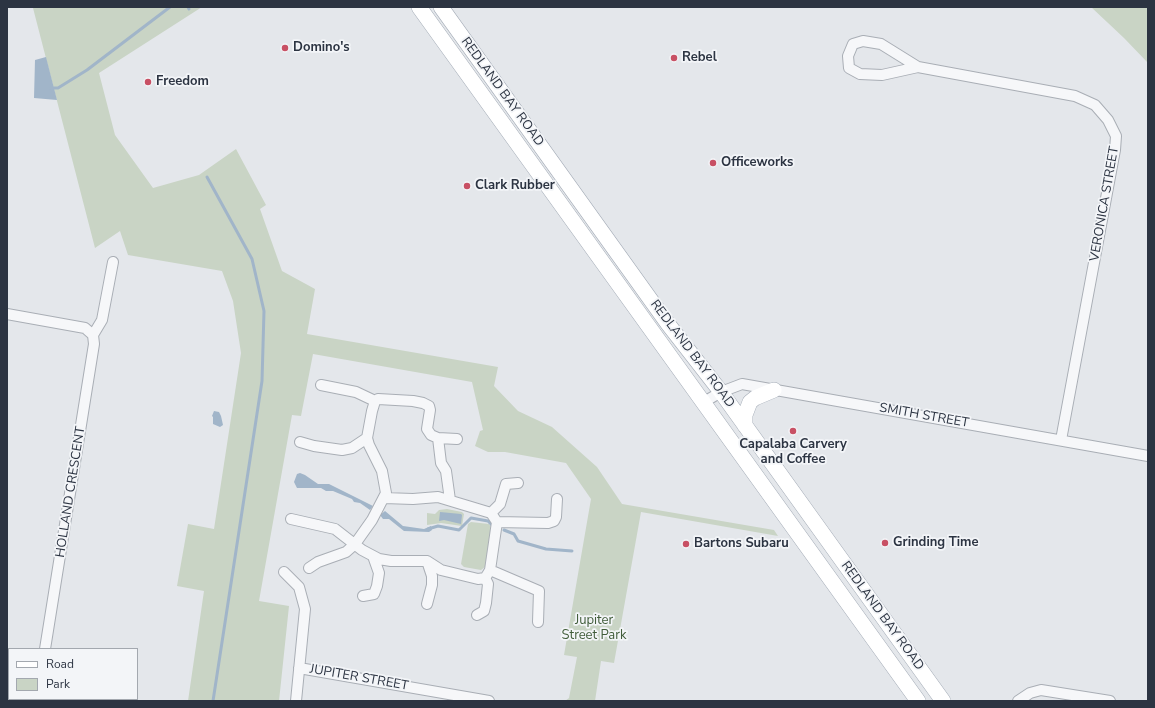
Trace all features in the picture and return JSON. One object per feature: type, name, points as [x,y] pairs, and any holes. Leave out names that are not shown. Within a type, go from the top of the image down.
[{"type":"main road","name":"REDLAND BAY ROAD","points":[[418,7],[918,701]]},
{"type":"main road","name":"REDLAND BAY ROAD","points":[[442,7],[668,324],[721,392],[943,701]]},
{"type":"main road","points":[[492,108],[506,98]]},
{"type":"main road","points":[[745,426],[745,415],[750,402],[755,398],[774,390]]},
{"type":"street","name":"VERONICA STREET","points":[[918,68],[881,44],[875,42],[863,41],[853,44],[848,56],[849,68],[860,74],[882,75],[918,68],[1075,96],[1095,105],[1108,120],[1116,136],[1115,150],[1061,440]]},
{"type":"street","points":[[7,314],[85,328],[92,335],[102,320],[113,262]]},
{"type":"street","name":"HOLLAND CRESCENT","points":[[45,648],[94,355],[92,335]]},
{"type":"street","name":"SMITH STREET","points":[[704,402],[721,392],[742,384],[1148,456]]},
{"type":"street","points":[[321,385],[356,392],[375,401],[386,398],[423,403],[429,406],[430,410],[427,429],[431,435],[438,438],[457,439]]},
{"type":"street","points":[[309,568],[318,562],[346,552],[355,544],[372,520],[386,493],[382,471],[368,445],[367,438],[375,401]]},
{"type":"street","points":[[300,442],[329,449],[342,450],[352,448],[367,438]]},
{"type":"street","points":[[438,438],[441,463],[446,471],[450,500]]},
{"type":"street","points":[[477,615],[484,611],[486,603],[488,584],[487,574],[494,518],[506,484],[518,483]]},
{"type":"street","points":[[384,498],[412,500],[438,497],[450,500],[494,518],[548,523],[554,521],[556,517],[557,499]]},
{"type":"street","points":[[291,519],[335,529],[373,556],[390,562],[427,561],[441,570],[448,572],[478,579],[487,574],[540,591],[538,622]]},
{"type":"street","points":[[373,556],[379,573]]},
{"type":"street","points":[[427,561],[432,576],[432,585],[427,604]]},
{"type":"street","points":[[363,596],[374,594],[379,573],[390,562]]},
{"type":"street","points":[[284,572],[299,587],[305,609],[296,701]]},
{"type":"street","points":[[432,585],[448,572]]},
{"type":"street","name":"JUPITER STREET","points":[[299,668],[489,701]]},
{"type":"street","points":[[1018,701],[1030,693],[1041,690],[1110,701]]},
{"type":"green space","name":"Jupiter Street Park","points":[[28,7],[202,7],[99,73],[115,135],[153,188],[199,175],[236,149],[266,205],[260,209],[282,271],[315,289],[307,334],[498,367],[494,386],[518,411],[552,427],[597,467],[622,504],[774,530],[778,536],[641,512],[614,663],[601,661],[595,701],[565,701],[569,698],[577,657],[564,655],[591,499],[566,463],[505,452],[488,452],[475,446],[480,431],[483,430],[472,382],[313,354],[301,416],[292,415],[259,601],[289,606],[279,701],[188,701],[204,591],[177,586],[188,524],[214,529],[241,353],[233,301],[222,271],[128,255],[120,231],[95,248],[33,8]]},
{"type":"green space","points":[[1091,7],[1148,7],[1148,63],[1124,38]]},
{"type":"green space","points":[[447,509],[462,512],[464,514],[462,526],[441,523],[427,525],[427,513],[435,514],[439,510]]},
{"type":"green space","points":[[471,522],[489,524],[491,527],[485,567],[481,570],[464,567],[461,564],[468,524]]},
{"type":"water","points":[[46,57],[57,100],[34,98],[35,60]]},
{"type":"water","points":[[214,411],[219,412],[221,416],[223,425],[220,427],[213,424],[212,416]]},
{"type":"water","points":[[300,473],[318,484],[329,484],[373,506],[370,510],[360,503],[354,502],[352,499],[321,488],[297,488],[294,482],[297,474]]},
{"type":"water","points":[[385,511],[403,526],[424,529],[431,526],[432,530],[429,532],[404,531],[389,519],[383,519],[380,515]]},
{"type":"water","points":[[440,512],[461,514],[461,524],[444,520],[439,521]]},
{"type":"waterway","points":[[51,88],[58,88],[87,70],[170,7]]},
{"type":"waterway","points":[[207,177],[252,259],[264,311],[262,381],[213,701]]},
{"type":"waterway","points":[[428,529],[438,526],[459,530],[471,518],[488,521],[493,526]]},
{"type":"waterway","points":[[504,530],[514,534],[518,541],[546,549],[572,551]]},
{"type":"place","name":"Domino's","points":[[285,48]]},
{"type":"place","name":"Rebel","points":[[674,58]]},
{"type":"place","name":"Freedom","points":[[148,82]]},
{"type":"place","name":"Officeworks","points":[[713,163]]},
{"type":"place","name":"Clark Rubber","points":[[467,186]]},
{"type":"place","name":"Capalaba Carvery and Coffee","points":[[793,431]]},
{"type":"place","name":"Grinding Time","points":[[885,543]]},
{"type":"place","name":"Bartons Subaru","points":[[686,544]]}]
